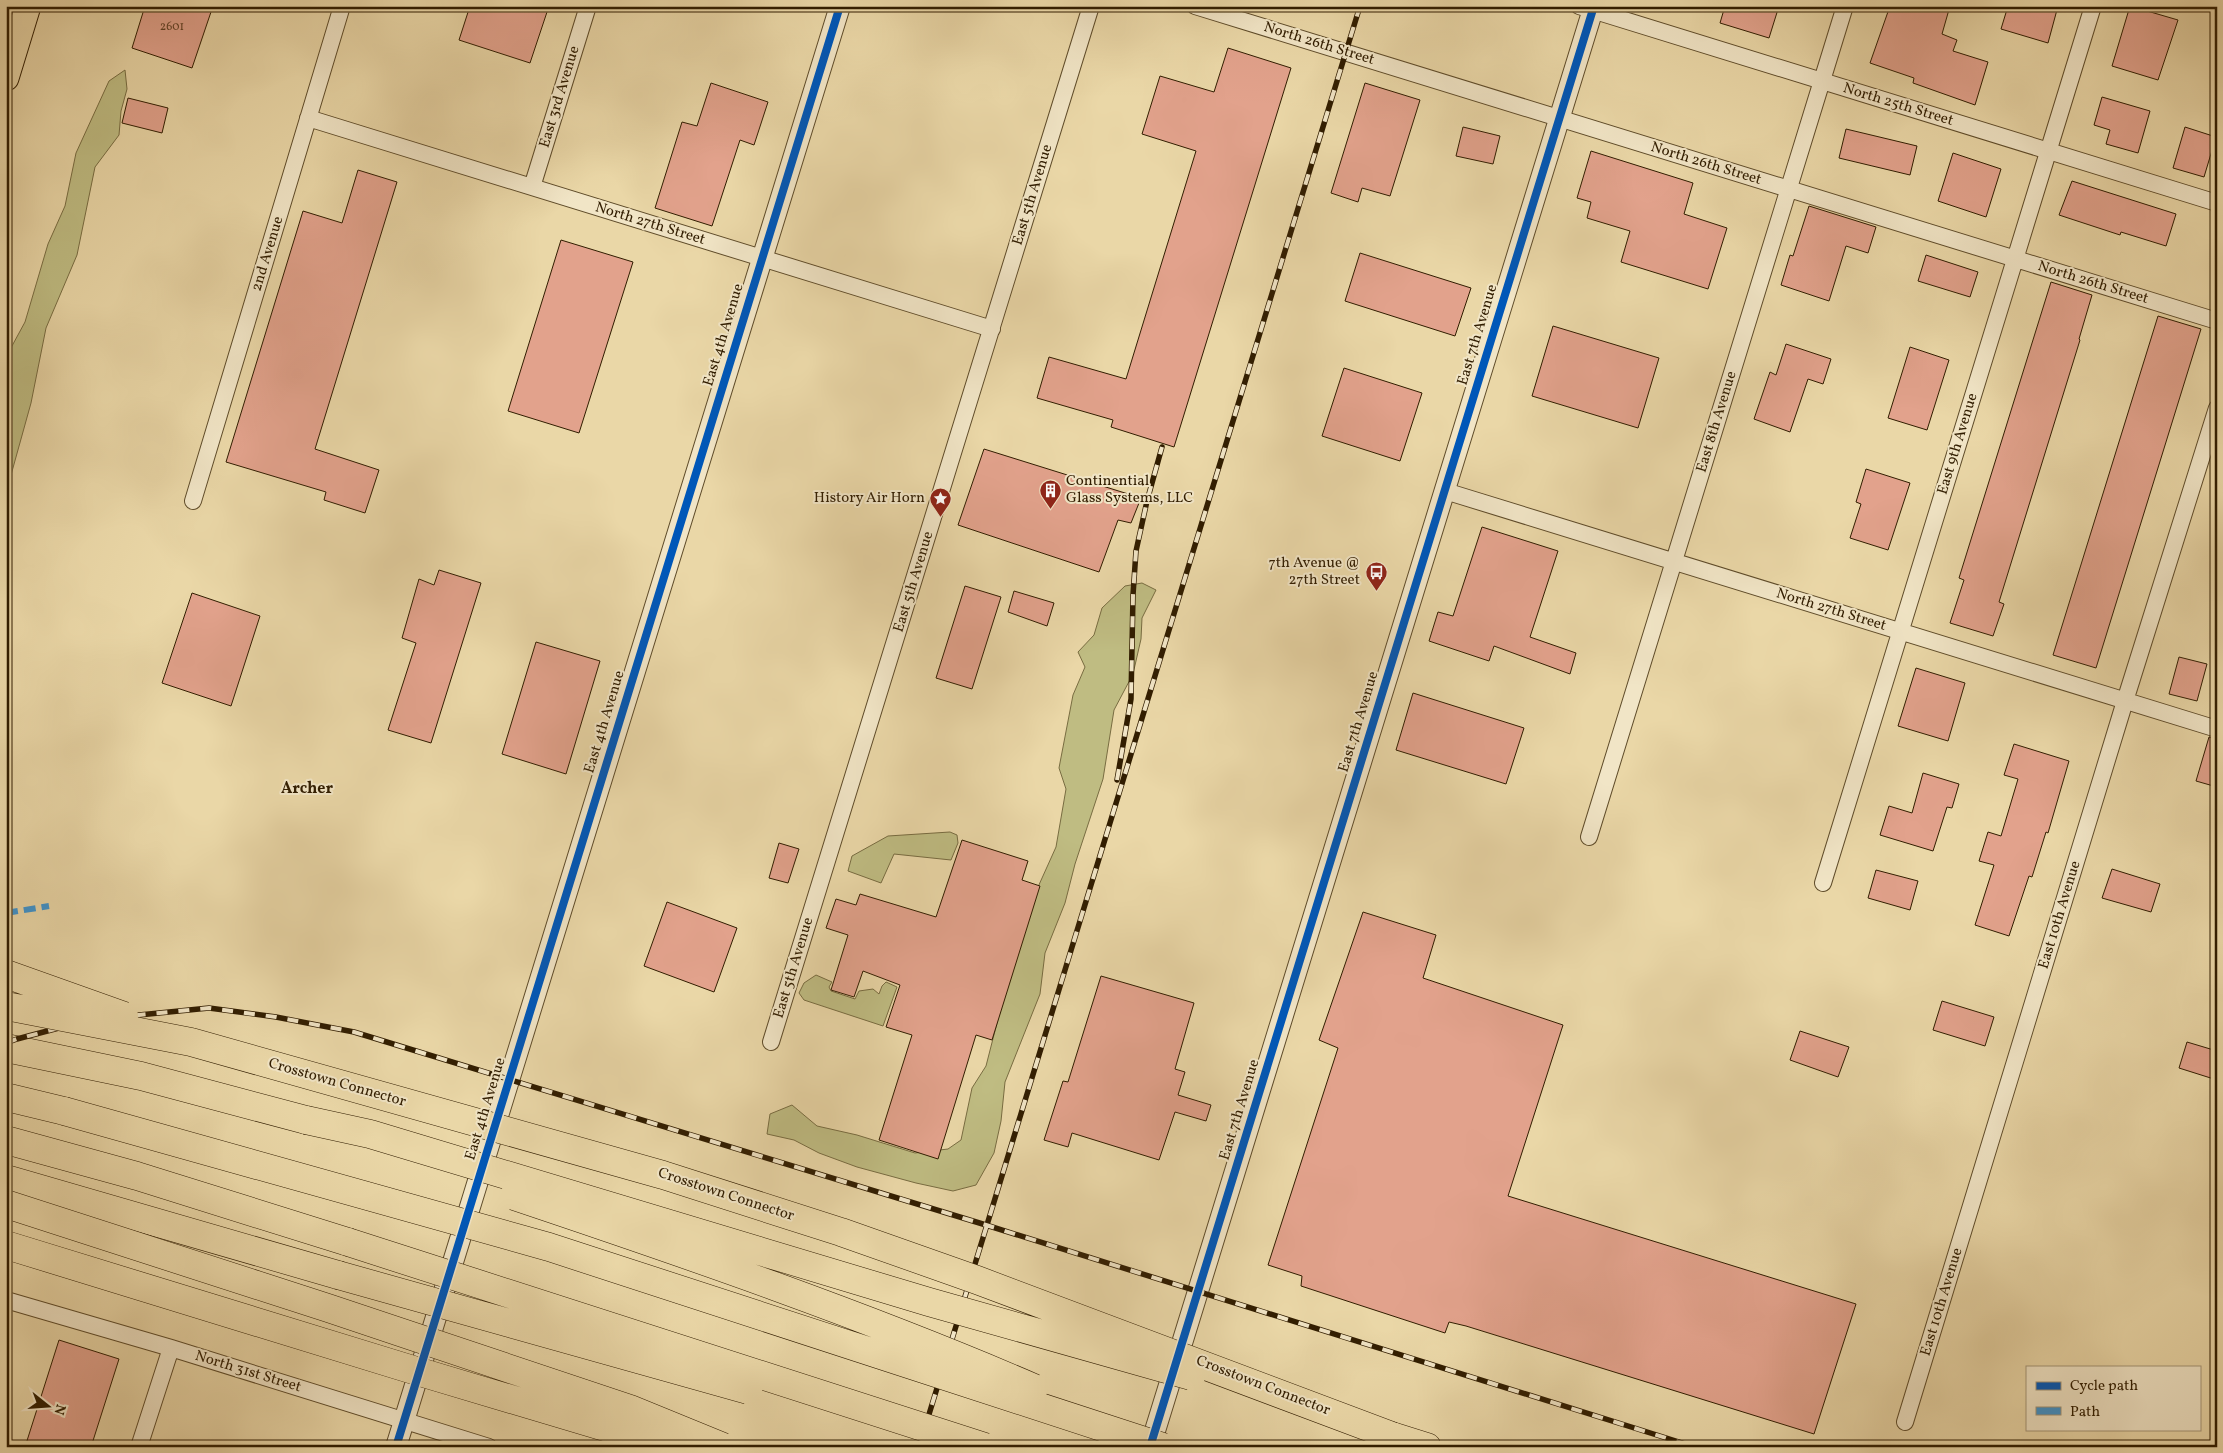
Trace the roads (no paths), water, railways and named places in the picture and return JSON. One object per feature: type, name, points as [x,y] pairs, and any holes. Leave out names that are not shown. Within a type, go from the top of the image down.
[{"type":"highway","points":[[6,974],[191,1042]]},
{"type":"highway","name":"Crosstown Connector","points":[[6,1006],[191,1042],[664,1175],[842,1232],[1098,1324],[1392,1436],[1426,1447]]},
{"type":"highway","points":[[6,1048],[141,1076],[306,1120],[370,1134],[929,1302],[1392,1436]]},
{"type":"highway","points":[[6,1097],[247,1161],[549,1247],[1164,1447]]},
{"type":"highway","points":[[306,1120],[366,1146],[775,1285],[948,1351],[1170,1447]]},
{"type":"highway","points":[[6,1140],[137,1176],[339,1239],[985,1447]]},
{"type":"highway","points":[[6,1180],[944,1447]]},
{"type":"highway","points":[[6,1204],[328,1308],[611,1403],[723,1447]]},
{"type":"highway","points":[[6,1245],[672,1447]]},
{"type":"main road","points":[[6,78],[28,6]]},
{"type":"street","name":"2nd Avenue","points":[[193,501],[342,6]]},
{"type":"street","name":"East 3rd Avenue","points":[[532,187],[588,6]]},
{"type":"street","name":"East 4th Avenue","points":[[396,1447],[840,6]]},
{"type":"street","name":"East 5th Avenue","points":[[771,1042],[1091,6]]},
{"type":"street","name":"North 26th Street","points":[[1195,6],[2217,321]]},
{"type":"street","name":"East 8th Avenue","points":[[1589,837],[1845,6]]},
{"type":"street","name":"East 9th Avenue","points":[[1823,883],[2093,6]]},
{"type":"street","name":"East 7th Avenue","points":[[1150,1447],[1560,118],[1588,8]]},
{"type":"street","name":"North 25th Street","points":[[1588,8],[2217,203]]},
{"type":"street","name":"North 27th Street","points":[[308,118],[992,329]]},
{"type":"street","name":"East 10th Avenue","points":[[1905,1422],[2125,701],[2217,408]]},
{"type":"street","name":"North 27th Street","points":[[1445,492],[2217,729]]},
{"type":"street","name":"North 31st Street","points":[[6,1300],[171,1348],[489,1447]]},
{"type":"street","points":[[139,1447],[171,1348]]},
{"type":"railway","points":[[919,1447],[1360,6]]},
{"type":"railway","points":[[1117,780],[1131,699],[1133,595],[1136,551],[1162,447]]},
{"type":"railway","points":[[6,1043],[89,1020],[209,1008],[276,1017],[354,1032],[986,1225],[1695,1447]]},
{"type":"place","name":"Continential Glass Systems, LLC","points":[[1050,509]]},
{"type":"place","name":"History Air Horn","points":[[941,517]]},
{"type":"place","name":"7th Avenue @ 27th Street","points":[[1376,591]]},
{"type":"district","name":"Archer","points":[[307,789]]}]
